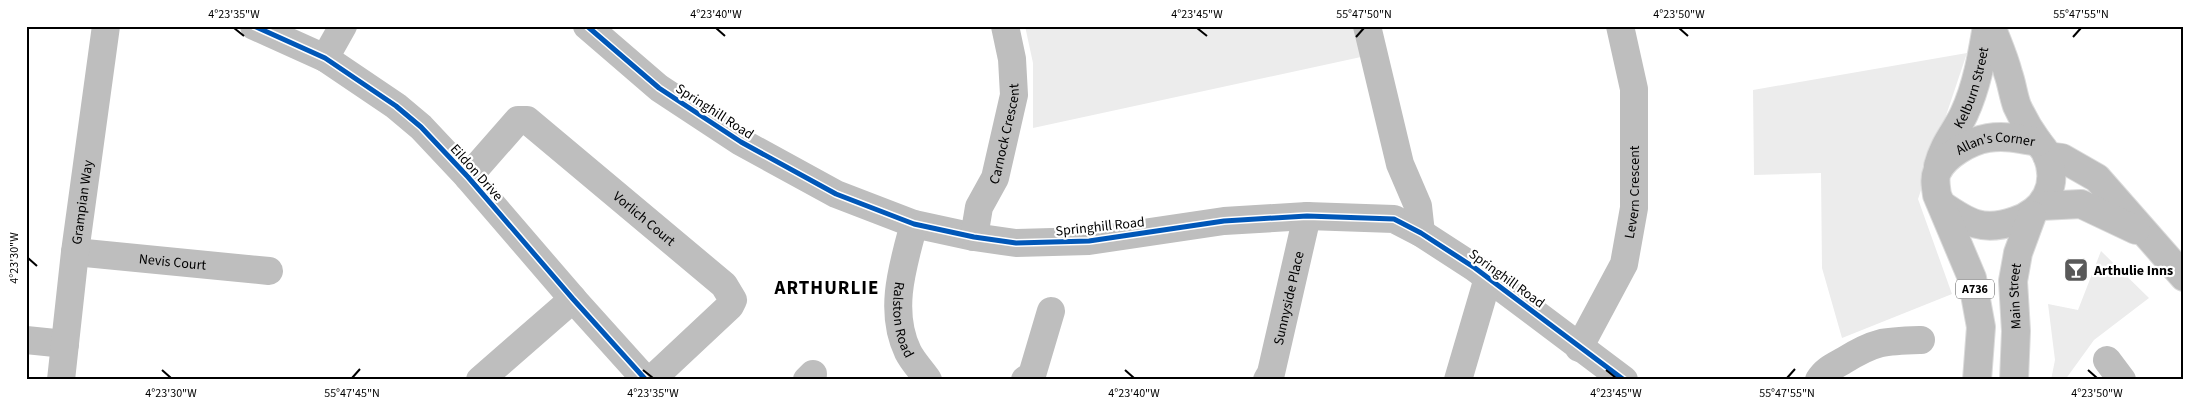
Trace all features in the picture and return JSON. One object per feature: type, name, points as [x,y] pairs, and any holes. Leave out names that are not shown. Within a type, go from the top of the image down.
[{"type":"street","name":"Grampian Way","points":[[62,380],[75,252],[106,26]]},
{"type":"street","name":"Eildon Drive","points":[[254,26],[325,58],[396,106],[421,127],[468,177],[572,299],[646,380]]},
{"type":"street","points":[[325,58],[343,26]]},
{"type":"street","name":"Springhill Road","points":[[587,26],[659,88],[741,142],[836,194],[914,224],[974,237],[1016,243],[1089,242],[1224,221],[1307,216],[1394,220],[1420,233],[1488,278],[1624,380]]},
{"type":"street","name":"Carnock Crescent","points":[[974,237],[978,207],[995,178],[1014,95],[1012,59],[1005,26]]},
{"type":"street","points":[[1367,26],[1400,164],[1418,206],[1420,233]]},
{"type":"street","name":"Levern Crescent","points":[[1579,348],[1624,264],[1634,208],[1634,88],[1620,26]]},
{"type":"street","name":"Kelburn Street","points":[[1989,26],[2008,72],[2017,104],[2026,124],[2043,149]]},
{"type":"street","name":"Kelburn Street","points":[[1937,172],[1942,152],[1964,115],[1989,26]]},
{"type":"street","name":"Vorlich Court","points":[[468,177],[518,120],[527,120],[724,285],[733,300],[730,306],[651,380]]},
{"type":"street","name":"Allan's Corner","points":[[1937,172],[1946,160],[1954,154],[1987,138],[2013,137],[2043,149],[2051,172],[2050,185],[2036,210]]},
{"type":"street","points":[[2043,149],[2097,178],[2184,277]]},
{"type":"street","name":"A736","points":[[1937,172],[1935,184],[1972,278],[1982,327],[1977,380]]},
{"type":"street","points":[[1942,205],[1962,219],[1983,226],[2003,225],[2036,210],[2081,204],[2148,236]]},
{"type":"street","name":"Main Street","points":[[2014,380],[2016,331],[2013,281],[2018,253],[2036,210]]},
{"type":"street","name":"Sunnyside Place","points":[[1267,380],[1271,373],[1307,216]]},
{"type":"street","name":"Ralston Road","points":[[914,224],[901,274],[898,318],[909,353],[928,380]]},
{"type":"street","name":"Nevis Court","points":[[75,252],[269,271]]},
{"type":"street","points":[[1458,380],[1488,278]]},
{"type":"street","points":[[480,380],[572,299]]},
{"type":"street","points":[[1025,380],[1032,374],[1052,311]]},
{"type":"street","points":[[26,340],[65,344]]},
{"type":"street","points":[[1819,380],[1824,372],[1868,345],[1888,341],[1921,340]]},
{"type":"shaded area","points":[[1025,26],[1354,26],[1361,57],[1033,128],[1033,63]]},
{"type":"shaded area","points":[[1967,53],[1918,199],[1952,294],[1842,338],[1822,268],[1821,173],[1754,175],[1753,90]]},
{"type":"shaded area","points":[[2101,251],[2149,298],[2094,340],[2065,380],[2051,380],[2055,360],[2048,304],[2078,310]]},
{"type":"cycle path","points":[[254,26],[325,58],[396,106],[421,127],[468,177],[646,380]]},
{"type":"cycle path","points":[[587,26],[659,88],[741,142],[836,194],[914,224],[974,237],[1016,243],[1089,241],[1224,221],[1307,216],[1394,219],[1421,233],[1475,268],[1624,380]]},
{"type":"place","name":"Arthulie Inns","points":[[2076,270]]},
{"type":"district","name":"ARTHURLIE","points":[[827,287]]}]
